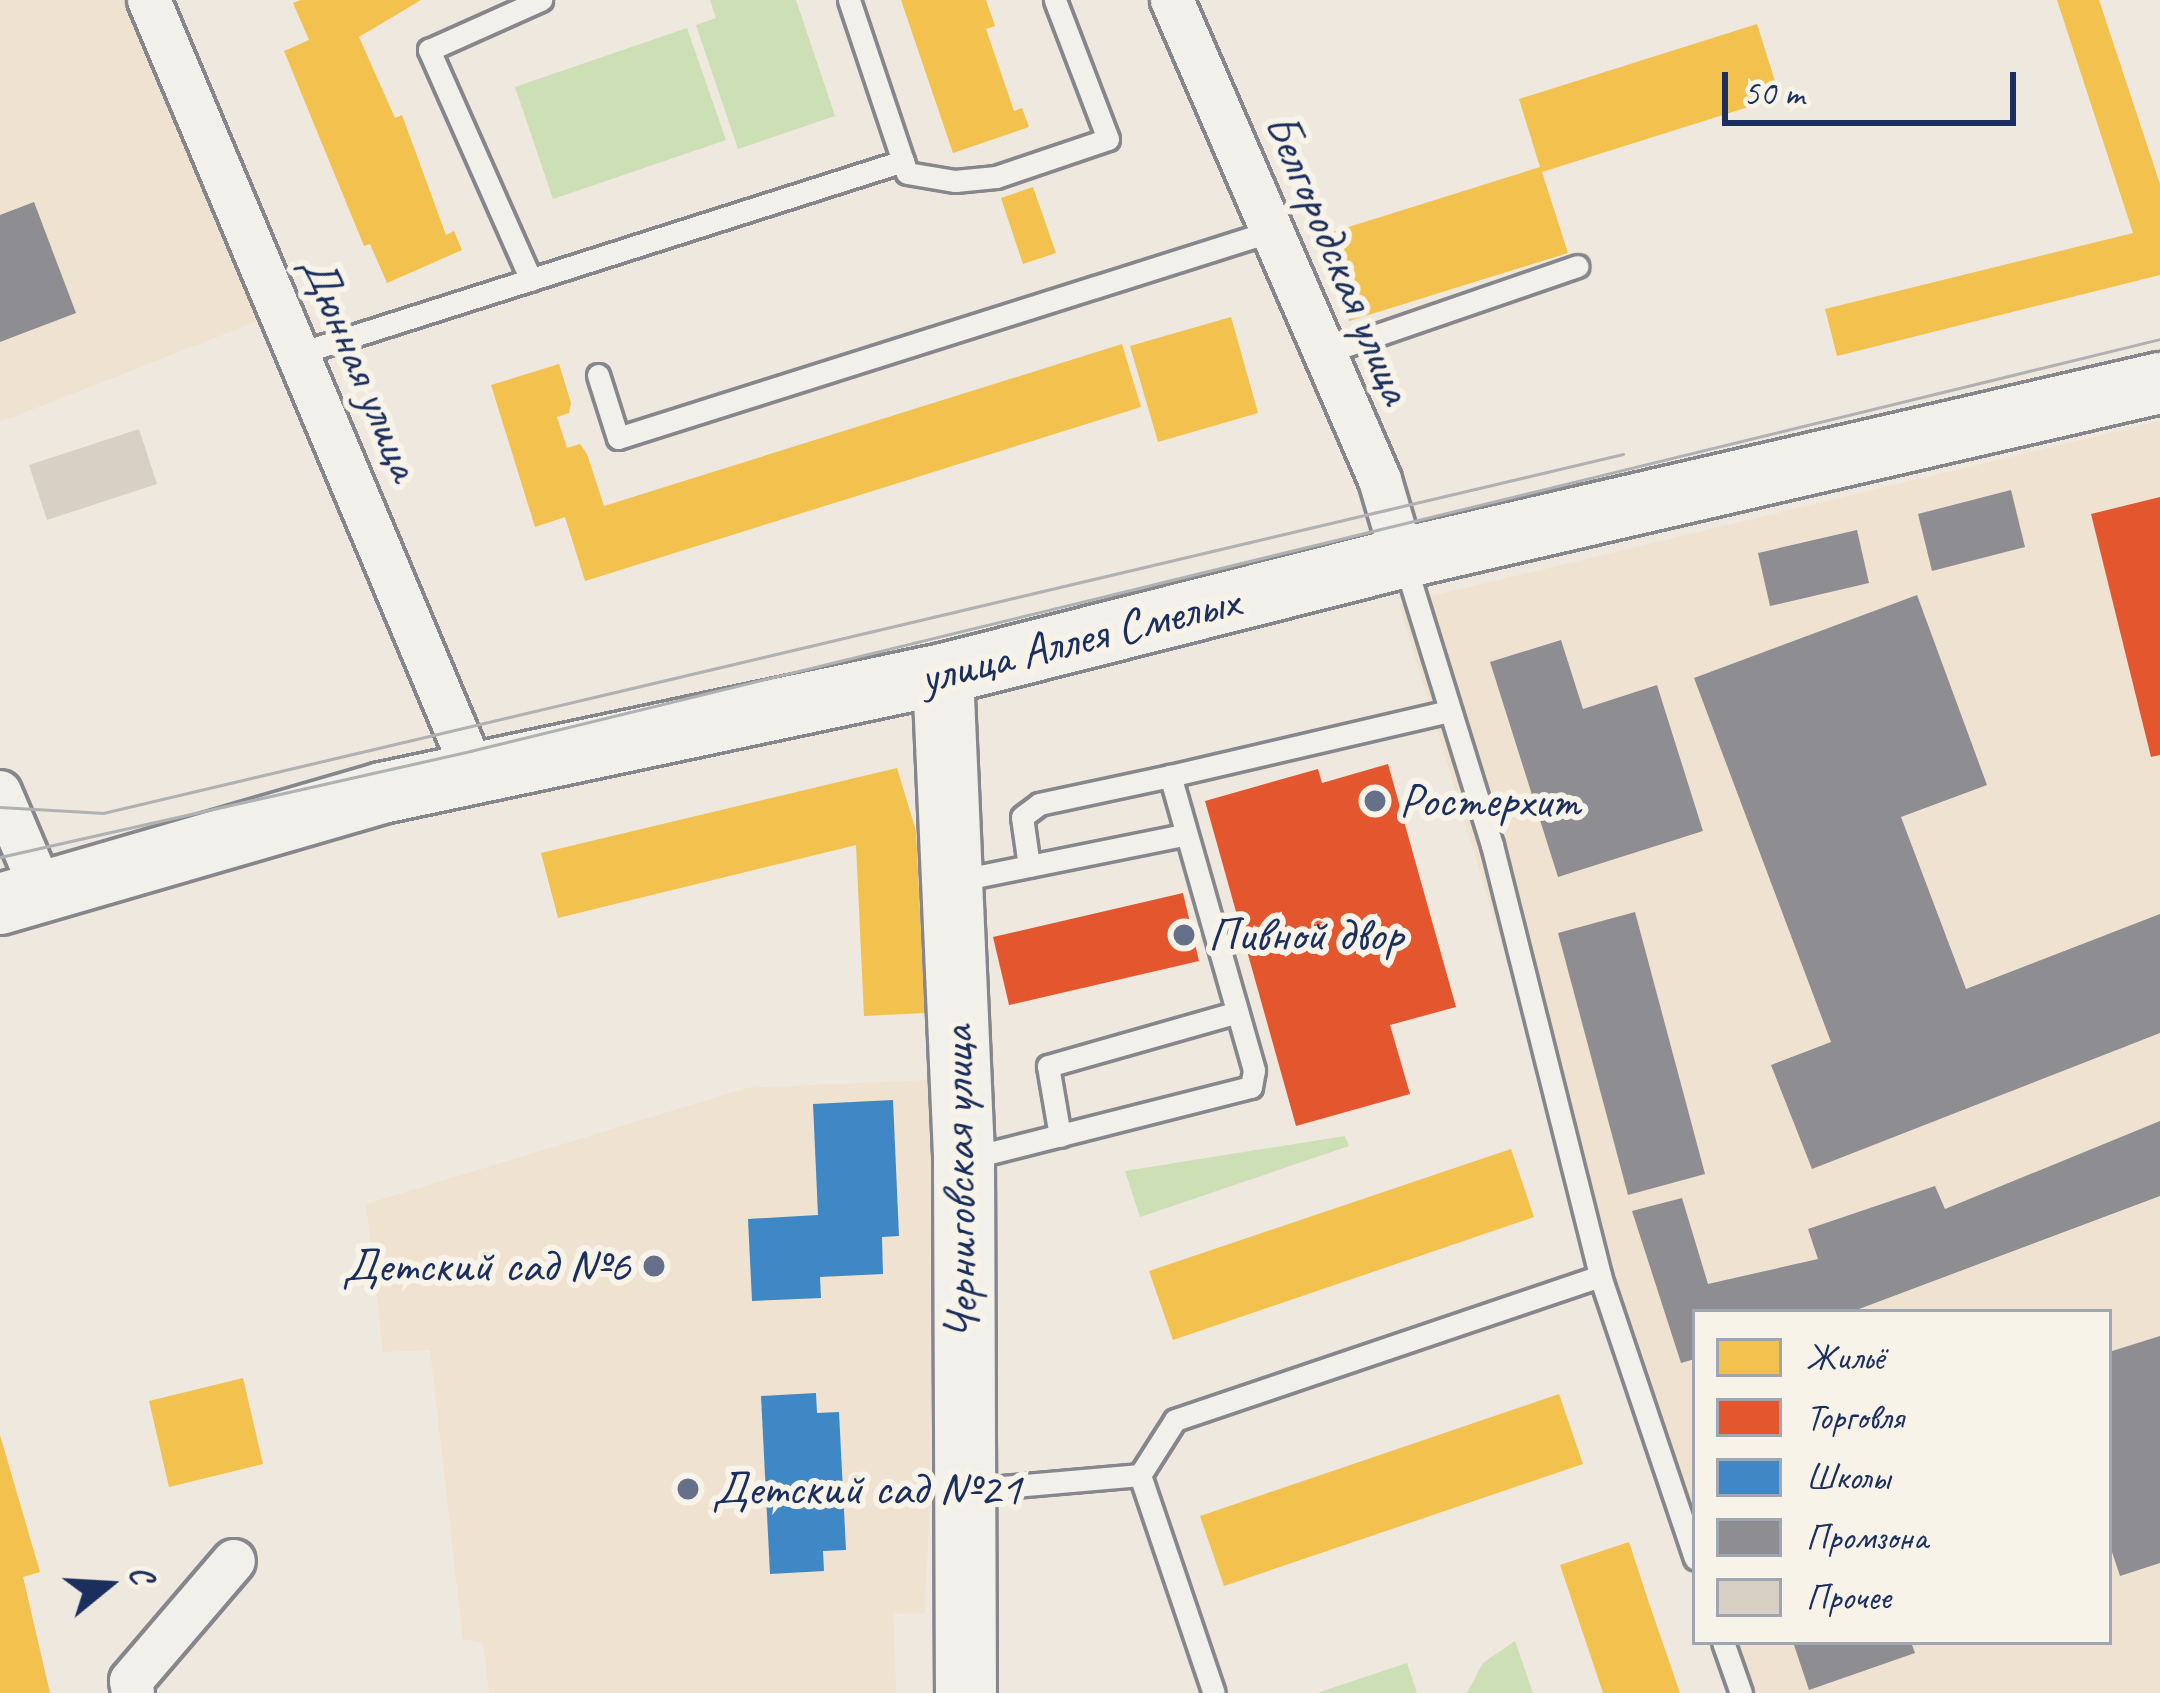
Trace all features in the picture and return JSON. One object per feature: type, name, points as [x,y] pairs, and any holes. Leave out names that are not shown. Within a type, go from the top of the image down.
[{"type":"main road","name":"улица Аллея Смелых","points":[[21,897],[382,793],[943,674],[1402,558],[2160,383]]},
{"type":"main road","name":"Черниговская улица","points":[[943,674],[964,1159],[961,1491],[966,1693]]},
{"type":"street","name":"Дюнная улица","points":[[148,0],[475,775]]},
{"type":"street","name":"Белгородская улица","points":[[1172,0],[1398,527],[1402,558]]},
{"type":"street","points":[[0,792],[21,897]]},
{"type":"street","points":[[133,1693],[131,1681],[234,1562]]},
{"type":"lane","points":[[531,280],[429,50],[541,0]]},
{"type":"lane","points":[[848,0],[907,173],[996,177],[1108,139],[1055,0]]},
{"type":"lane","points":[[300,353],[903,161]]},
{"type":"lane","points":[[598,375],[618,438],[1272,231]]},
{"type":"lane","points":[[1325,353],[1577,266]]},
{"type":"lane","points":[[1402,558],[1498,868],[1600,1276],[1692,1549]]},
{"type":"lane","points":[[1029,866],[1022,817],[1039,804],[1450,711]]},
{"type":"lane","points":[[964,1159],[1251,1087],[1237,1012],[1170,776]]},
{"type":"lane","points":[[950,882],[1184,835]]},
{"type":"lane","points":[[1060,1136],[1048,1066],[1237,1012]]},
{"type":"lane","points":[[1140,1475],[1175,1420],[1600,1276]]},
{"type":"lane","points":[[961,1491],[1140,1475]]},
{"type":"lane","points":[[1140,1475],[1214,1693]]},
{"type":"lane","points":[[1724,1645],[1741,1693]]},
{"type":"shaded area","points":[[0,0],[123,0],[258,321],[0,422]]},
{"type":"shaded area","points":[[2160,421],[2160,1693],[1727,1693],[1713,1645],[2112,1645],[2112,1309],[1692,1309],[1692,1573],[1399,604]]},
{"type":"shaded area","points":[[932,1080],[936,1354],[925,1613],[894,1614],[896,1693],[489,1693],[483,1643],[463,1639],[430,1350],[383,1352],[366,1204],[747,1088]]},
{"type":"green space","points":[[710,0],[796,0],[835,116],[738,149],[696,25],[716,18]]},
{"type":"green space","points":[[687,28],[726,140],[553,199],[515,87]]},
{"type":"green space","points":[[1345,1136],[1349,1146],[1140,1217],[1125,1171]]},
{"type":"green space","points":[[1515,1641],[1533,1693],[1467,1693],[1483,1663]]},
{"type":"green space","points":[[1407,1663],[1417,1693],[1317,1693]]},
{"type":"building: Жильё","points":[[421,0],[359,37],[395,118],[402,115],[446,235],[454,231],[462,250],[387,283],[370,244],[364,246],[284,51],[309,40],[293,3]]},
{"type":"building: Жильё","points":[[901,0],[986,0],[995,26],[986,29],[1014,111],[1022,108],[1029,127],[953,153]]},
{"type":"building: Жильё","points":[[2057,0],[2099,0],[2160,184],[2160,275],[1837,356],[1825,309],[2133,233]]},
{"type":"building: Жильё","points":[[1757,24],[1780,97],[1542,172],[1568,253],[1349,321],[1323,235],[1540,167],[1519,99]]},
{"type":"building: Жильё","points":[[1033,187],[1056,253],[1023,264],[1001,198]]},
{"type":"building: Жильё","points":[[1231,317],[1258,413],[1158,442],[1130,346]]},
{"type":"building: Жильё","points":[[1122,344],[1141,407],[585,581],[565,517],[535,527],[491,385],[559,364],[571,403],[569,413],[557,417],[567,448],[580,444],[587,454],[604,506]]},
{"type":"building: Жильё","points":[[897,768],[916,831],[925,1013],[864,1016],[856,845],[558,918],[541,853]]},
{"type":"building: Жильё","points":[[1511,1149],[1534,1217],[1173,1340],[1149,1271]]},
{"type":"building: Жильё","points":[[243,1378],[263,1464],[169,1487],[149,1401]]},
{"type":"building: Жильё","points":[[1559,1394],[1583,1464],[1224,1586],[1200,1516]]},
{"type":"building: Жильё","points":[[0,1435],[40,1572],[23,1577],[50,1693],[0,1693]]},
{"type":"building: Жильё","points":[[1629,1542],[1680,1693],[1603,1693],[1560,1565]]},
{"type":"building: Торговля","points":[[2160,497],[2160,755],[2151,757],[2091,514]]},
{"type":"building: Торговля","points":[[1388,764],[1456,1007],[1390,1025],[1410,1094],[1296,1126],[1205,801],[1318,769],[1322,783]]},
{"type":"building: Торговля","points":[[1183,893],[1199,961],[1009,1005],[993,937]]},
{"type":"building: Школы","points":[[893,1100],[899,1236],[882,1237],[883,1274],[820,1277],[821,1298],[752,1301],[748,1219],[818,1215],[813,1104]]},
{"type":"building: Школы","points":[[816,1393],[817,1413],[839,1412],[846,1550],[823,1551],[824,1571],[770,1574],[761,1396]]},
{"type":"building: Промзона","points":[[34,202],[76,313],[0,342],[0,215]]},
{"type":"building: Промзона","points":[[2011,490],[2025,547],[1932,571],[1918,514]]},
{"type":"building: Промзона","points":[[1857,530],[1869,583],[1770,606],[1758,553]]},
{"type":"building: Промзона","points":[[1917,595],[1987,785],[1901,817],[1966,989],[2160,914],[2160,1033],[1812,1169],[1771,1065],[1831,1042],[1694,678]]},
{"type":"building: Промзона","points":[[1561,640],[1583,709],[1657,685],[1703,831],[1558,877],[1490,662]]},
{"type":"building: Промзона","points":[[1635,912],[1705,1174],[1628,1195],[1558,933]]},
{"type":"building: Промзона","points":[[2160,1121],[2160,1196],[1859,1309],[1692,1309],[1692,1360],[1681,1363],[1632,1211],[1682,1198],[1708,1284],[1818,1259],[1808,1229],[1935,1186],[1945,1209]]},
{"type":"building: Промзона","points":[[2160,1336],[2160,1563],[2120,1576],[2112,1552],[2112,1351]]},
{"type":"building: Промзона","points":[[1794,1645],[1912,1645],[1915,1653],[1809,1690]]},
{"type":"building: Прочее","points":[[139,429],[157,484],[47,520],[29,465]]},
{"type":"tram line","points":[[0,857],[470,751],[2160,339]]},
{"type":"tram line","points":[[0,807],[103,813],[1623,454]]},
{"type":"place","name":"Ростерхит","points":[[1375,801]]},
{"type":"place","name":"Пивной двор","points":[[1184,935]]},
{"type":"place","name":"Детский сад №6","points":[[654,1266]]},
{"type":"place","name":"Детский сад №21","points":[[688,1489]]}]
